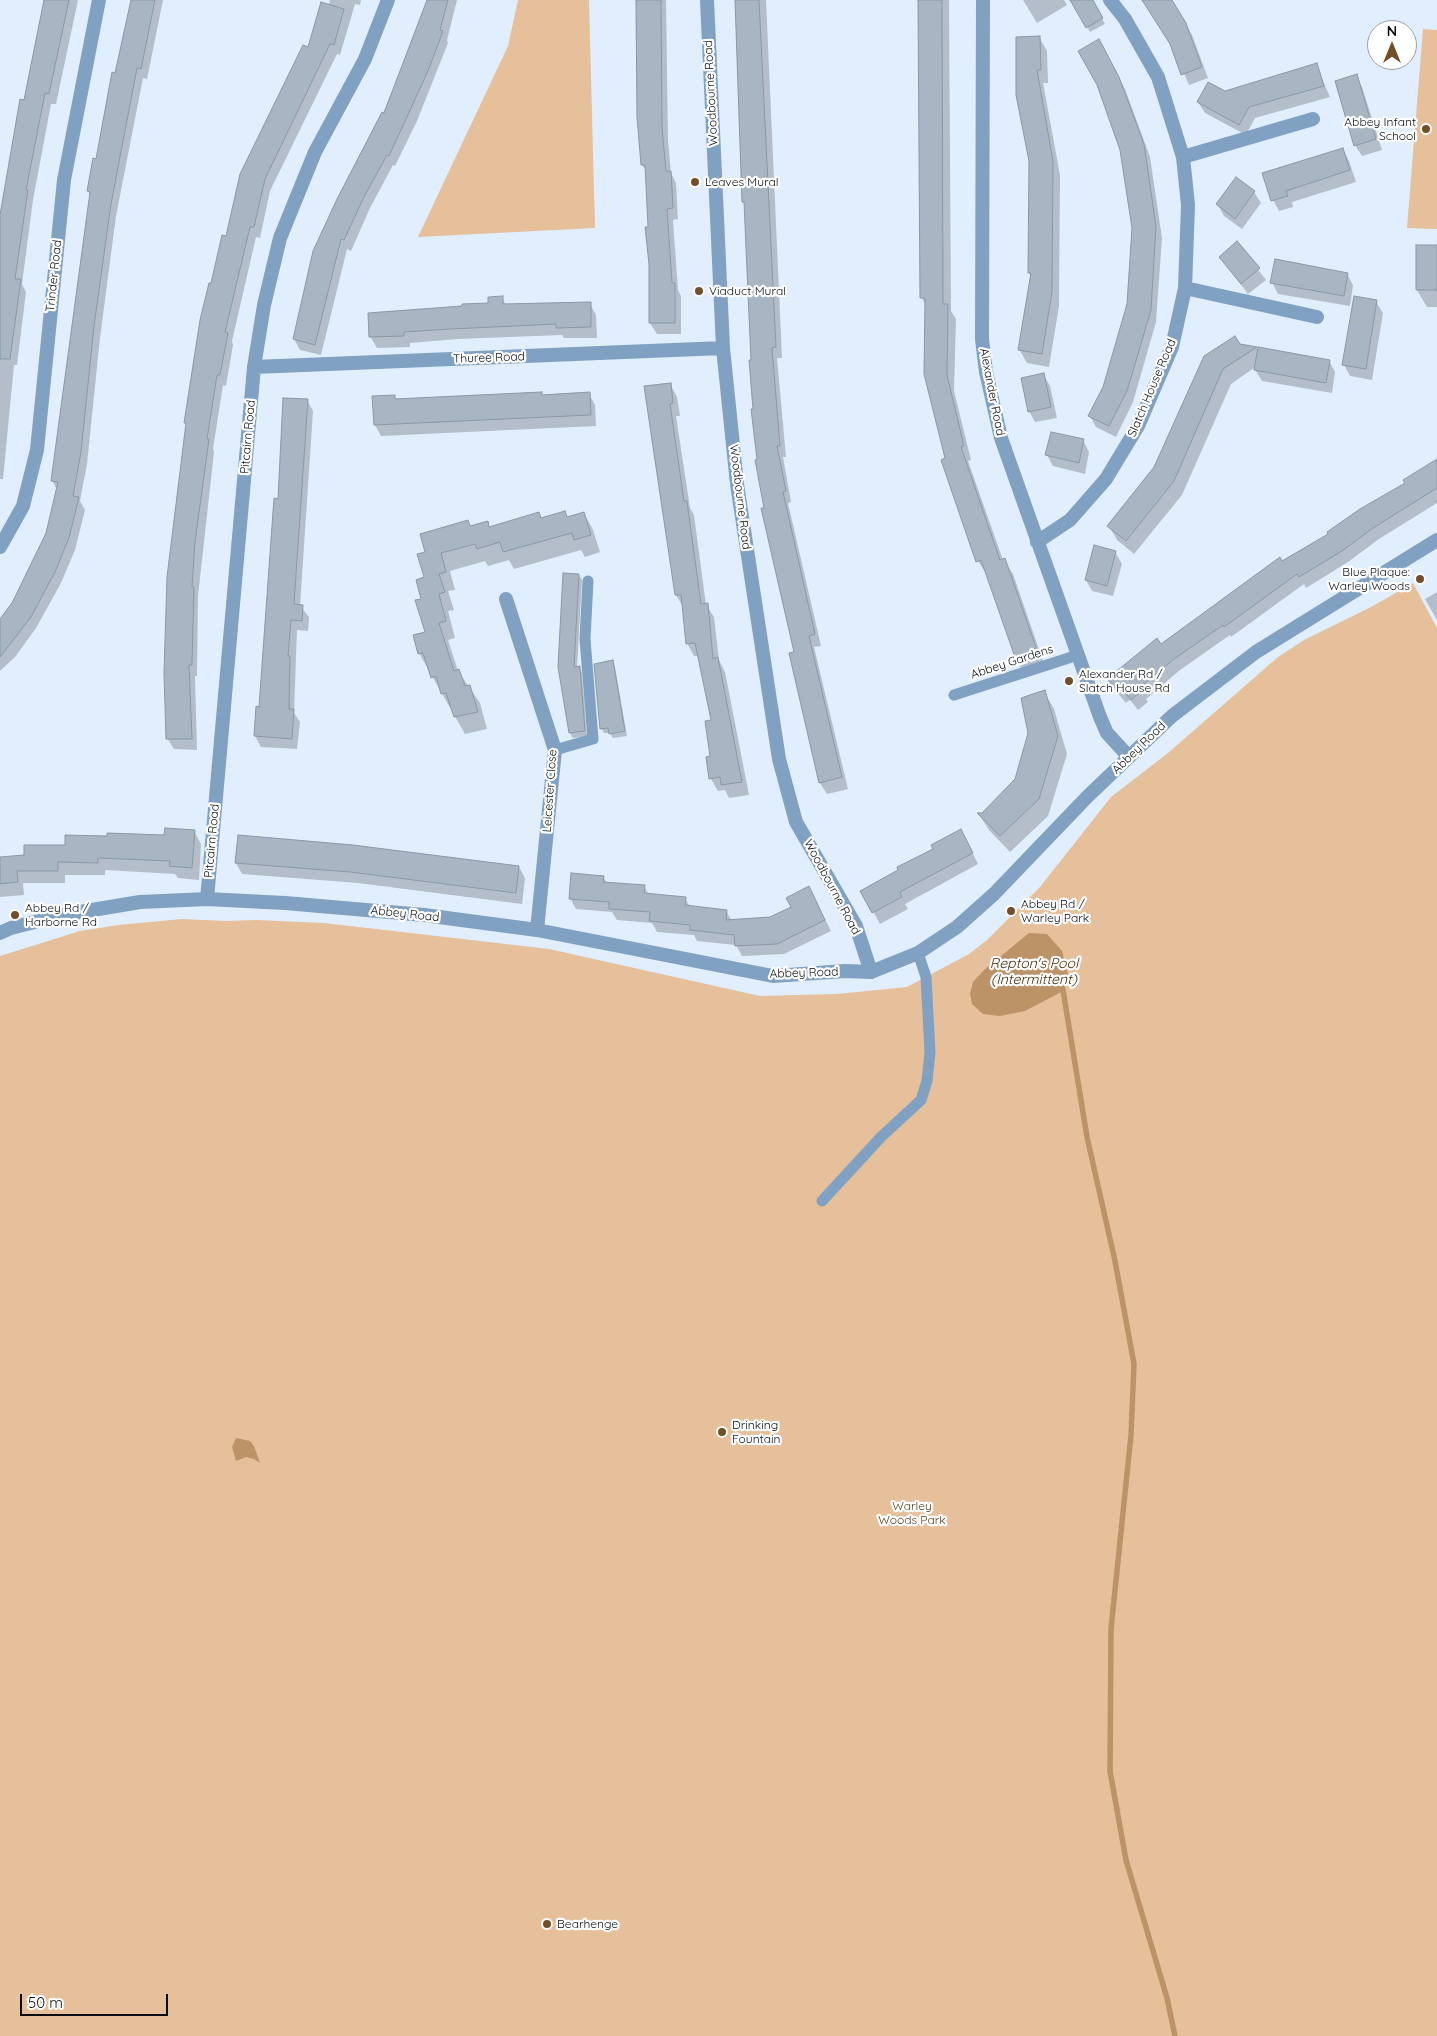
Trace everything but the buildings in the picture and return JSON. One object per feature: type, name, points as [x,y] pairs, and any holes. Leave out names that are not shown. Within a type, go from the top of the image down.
[{"type":"street","name":"Trinder Road","points":[[0,547],[23,506],[37,450],[64,180],[99,0]]},
{"type":"street","name":"Pitcairn Road","points":[[207,899],[254,367],[264,305],[280,238],[315,152],[365,59],[388,0]]},
{"type":"street","name":"Woodbourne Road","points":[[707,0],[723,348],[737,484],[779,759],[796,822],[856,926],[871,972]]},
{"type":"street","name":"Alexander Road","points":[[983,0],[982,340],[986,372],[1000,438],[1078,654],[1108,733],[1129,757]]},
{"type":"street","name":"Slatch House Road","points":[[1037,542],[1070,520],[1106,479],[1138,426],[1172,347],[1185,288],[1188,205],[1183,157],[1158,77],[1125,19],[1110,0]]},
{"type":"street","points":[[1183,157],[1313,119]]},
{"type":"street","points":[[1185,288],[1317,317]]},
{"type":"street","name":"Thuree Road","points":[[254,367],[723,348]]},
{"type":"street","name":"Abbey Road","points":[[0,933],[11,928],[62,915],[140,902],[207,899],[285,902],[424,915],[536,930],[774,976],[846,971],[871,972],[918,954],[957,926],[994,894],[1172,716],[1256,652],[1437,540]]},
{"type":"street","name":"Leicester Close","points":[[506,599],[555,750],[536,930]]},
{"type":"lane","points":[[555,750],[593,739],[585,639],[588,581]]},
{"type":"lane","name":"Abbey Gardens","points":[[954,695],[1078,654]]},
{"type":"lane","points":[[822,1201],[881,1137],[921,1100],[927,1081],[930,1052],[926,977],[918,954]]},
{"type":"green space","points":[[518,0],[589,0],[595,228],[418,237],[508,46]]},
{"type":"green space","points":[[1423,29],[1437,30],[1437,229],[1407,228]]},
{"type":"green space","name":"Warley Woods Park","points":[[1413,583],[1437,628],[1437,2036],[0,2036],[0,956],[80,931],[118,925],[182,919],[257,920],[324,923],[549,949],[760,996],[837,994],[907,987],[969,954],[987,940],[1040,887],[1111,797],[1168,753],[1278,657],[1304,640],[1371,607]]},
{"type":"water","name":"Repton's Pool (Intermittent)","points":[[1029,933],[1047,934],[1062,951],[1069,978],[1063,991],[1025,1011],[1000,1016],[983,1014],[972,1004],[970,994],[973,982],[984,970]]},
{"type":"water","points":[[236,1438],[250,1441],[254,1446],[260,1463],[246,1457],[236,1461],[232,1447]]},
{"type":"waterway","points":[[1062,984],[1087,1137],[1115,1261],[1134,1364],[1131,1435],[1111,1629],[1110,1771],[1126,1860],[1167,1998],[1175,2036]]},
{"type":"place","name":"Abbey Infant School","points":[[1426,129]]},
{"type":"place","name":"Leaves Mural","points":[[695,182]]},
{"type":"place","name":"Viaduct Mural","points":[[699,291]]},
{"type":"place","name":"Blue Plaque: Warley Woods","points":[[1420,579]]},
{"type":"place","name":"Alexander Rd / Slatch House Rd","points":[[1069,681]]},
{"type":"place","name":"Abbey Rd / Warley Park","points":[[1011,911]]},
{"type":"place","name":"Abbey Rd / Harborne Rd","points":[[15,915]]},
{"type":"place","name":"Drinking Fountain","points":[[722,1432]]},
{"type":"place","name":"Bearhenge","points":[[547,1924]]}]
